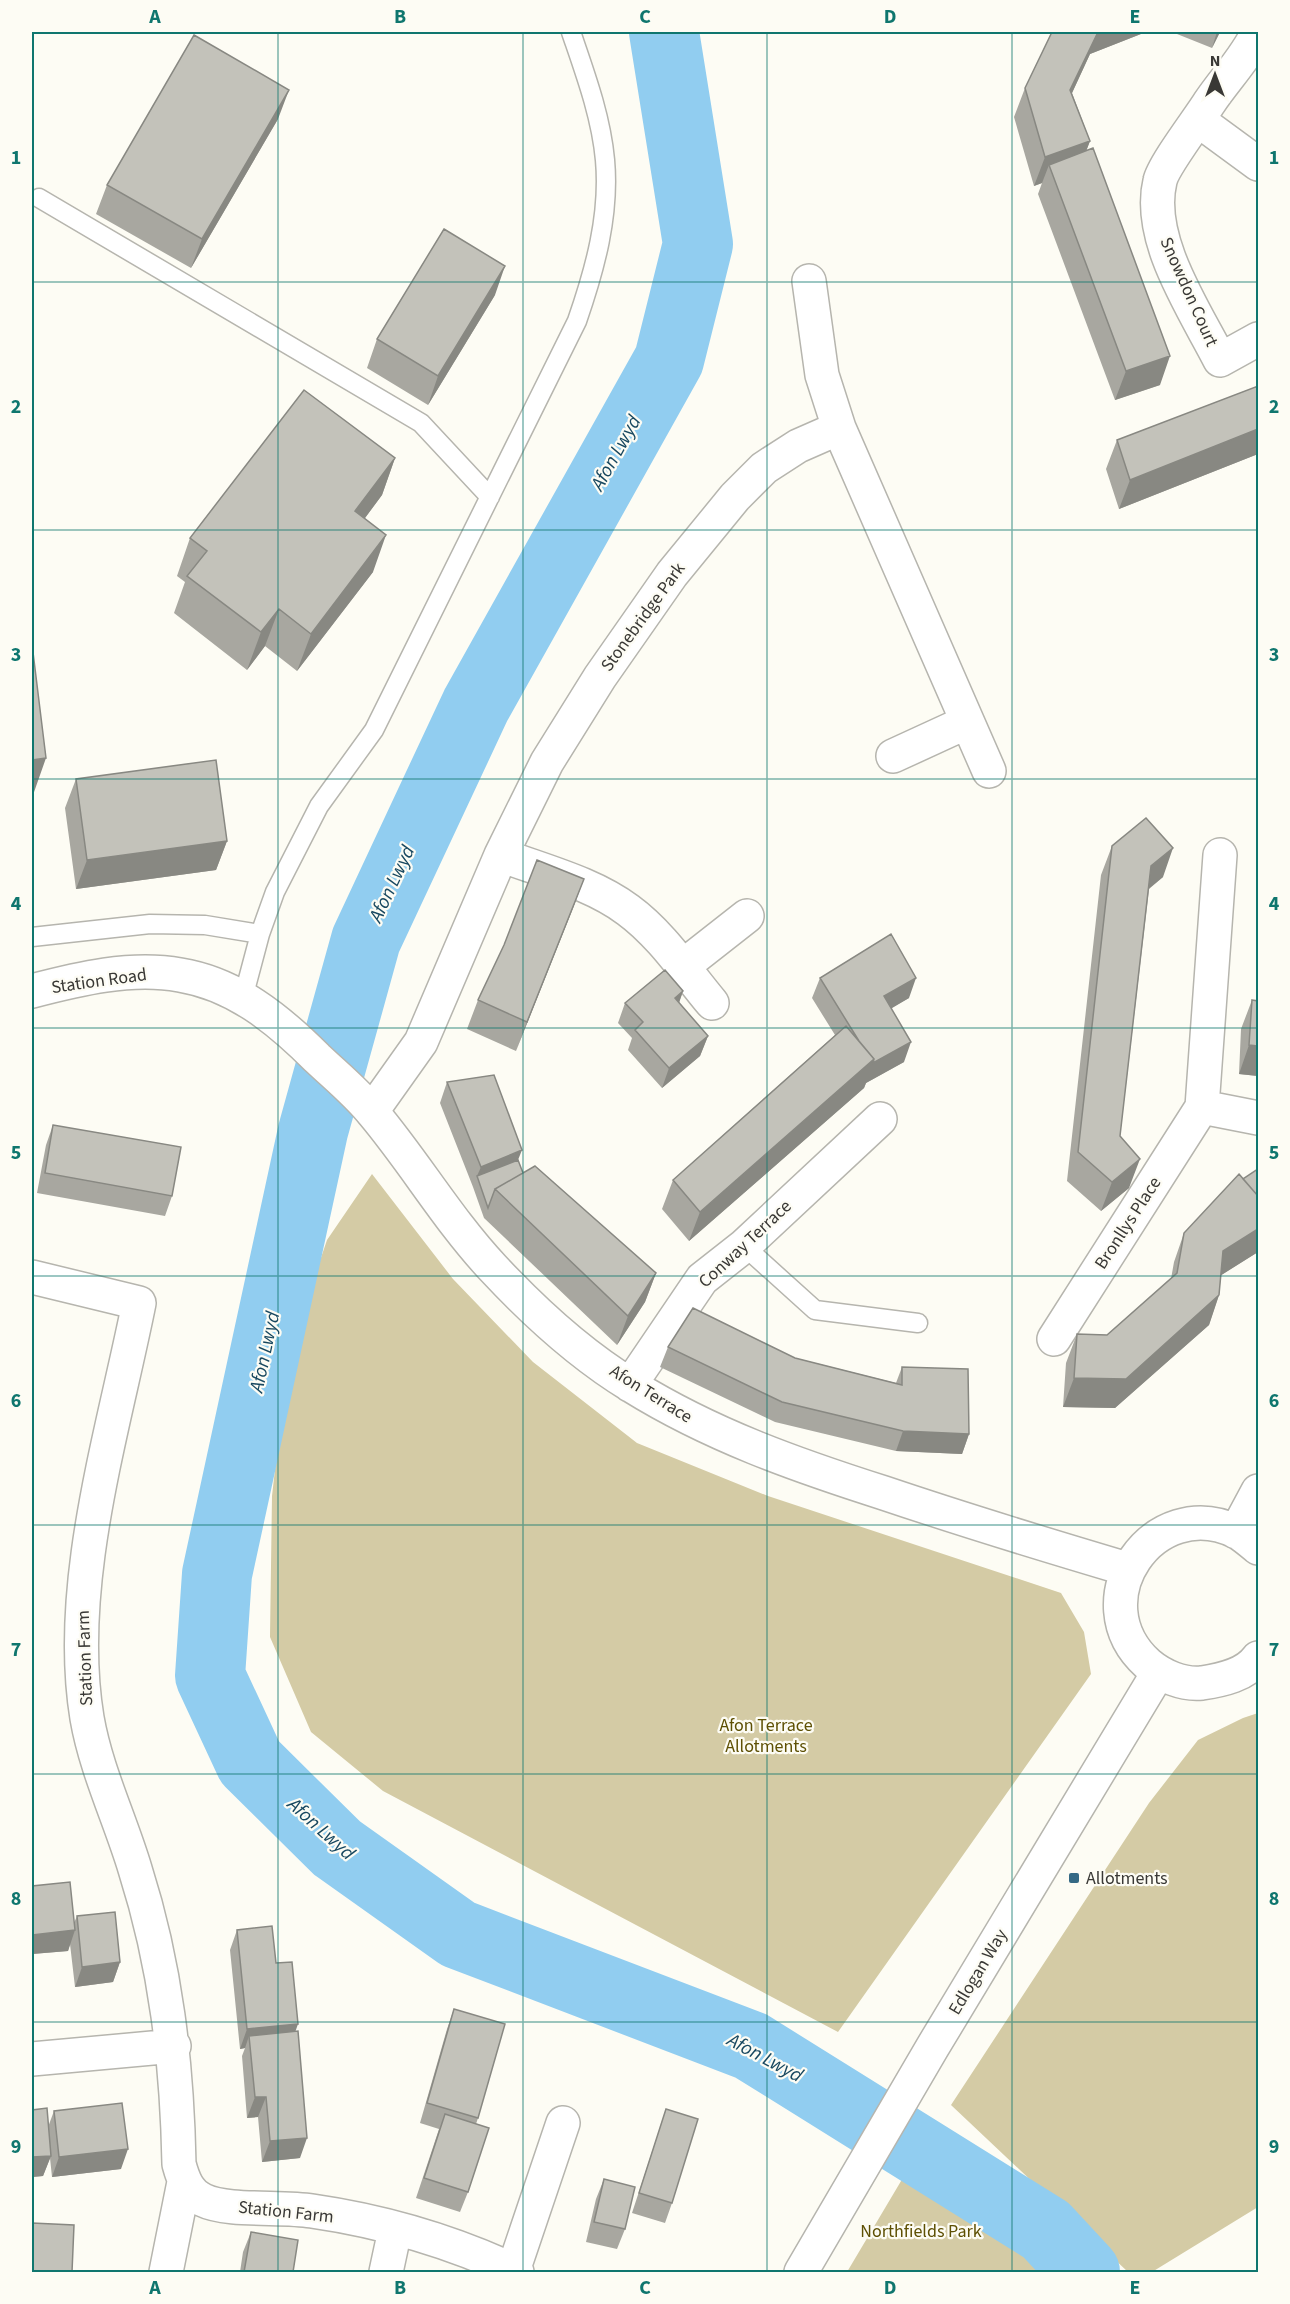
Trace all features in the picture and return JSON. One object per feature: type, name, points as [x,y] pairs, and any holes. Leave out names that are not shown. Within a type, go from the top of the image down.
[{"type":"street","name":"Snowdon Court","points":[[1258,32],[1249,50],[1223,82],[1160,178],[1156,209],[1165,249],[1220,360],[1258,339]]},
{"type":"street","points":[[1198,120],[1258,164]]},
{"type":"street","points":[[808,281],[822,375],[839,428],[989,771]]},
{"type":"street","name":"Stonebridge Park","points":[[361,1101],[421,1042],[501,855],[547,762],[600,677],[672,574],[735,497],[764,468],[798,446],[839,428]]},
{"type":"street","points":[[893,756],[967,722]]},
{"type":"street","points":[[501,855],[596,892],[629,910],[712,1003]]},
{"type":"street","name":"Bronllys Place","points":[[1054,1339],[1202,1107],[1220,855]]},
{"type":"street","points":[[682,967],[747,916]]},
{"type":"street","name":"Station Road","points":[[32,991],[92,978],[144,972],[179,974],[210,982],[243,998],[271,1015],[294,1035]]},
{"type":"street","name":"Afon Terrace","points":[[294,1035],[361,1101],[492,1267],[558,1331],[630,1385],[705,1428],[797,1465],[1127,1569]]},
{"type":"street","points":[[1202,1107],[1258,1118]]},
{"type":"street","name":"Conway Terrace","points":[[630,1385],[702,1279],[744,1246],[880,1119]]},
{"type":"street","name":"Station Farm","points":[[32,1277],[140,1303],[89,1543],[80,1629],[87,1718],[105,1785],[135,1869],[160,1959],[174,2046],[179,2163],[184,2182],[192,2193],[222,2206],[313,2211],[453,2246],[515,2272],[563,2123]]},
{"type":"street","points":[[1258,1491],[1247,1540],[1206,1523],[1174,1528],[1146,1544],[1127,1569],[1119,1598],[1123,1627],[1136,1653],[1158,1673],[1191,1684],[1226,1680],[1258,1658]]},
{"type":"street","name":"Edlogan Way","points":[[801,2272],[932,2048],[1158,1673]]},
{"type":"street","points":[[32,2059],[174,2046]]},
{"type":"street","name":"Station Farm","points":[[166,2272],[184,2182]]},
{"type":"street","points":[[386,2272],[395,2230]]},
{"type":"lane","points":[[243,998],[260,934],[275,892],[320,806],[374,730],[578,321],[595,271],[601,237],[605,160],[594,101],[571,32]]},
{"type":"lane","points":[[39,198],[421,423],[490,497]]},
{"type":"lane","points":[[32,937],[150,924],[205,925],[260,934]]},
{"type":"lane","points":[[744,1246],[815,1310],[918,1323]]},
{"type":"green space","name":"Afon Terrace Allotments","points":[[372,1174],[453,1279],[533,1362],[637,1443],[768,1496],[1061,1593],[1084,1632],[1091,1674],[838,2032],[383,1791],[311,1732],[270,1637],[272,1496],[288,1355],[327,1240]]},
{"type":"green space","points":[[1258,1713],[1258,2207],[1152,2272],[1128,2272],[951,2105],[1149,1803],[1198,1740]]},
{"type":"green space","name":"Northfields Park","points":[[907,2171],[1047,2260],[1056,2272],[847,2272]]},
{"type":"building","points":[[1052,32],[1098,32],[1070,90],[1090,141],[1045,157],[1025,88]]},
{"type":"building","points":[[194,35],[289,90],[202,239],[107,185]]},
{"type":"building","points":[[1093,148],[1170,356],[1126,371],[1049,165]]},
{"type":"building","points":[[444,229],[505,266],[438,376],[377,339]]},
{"type":"building","points":[[1258,386],[1258,429],[1130,480],[1117,440]]},
{"type":"building","points":[[304,390],[395,458],[355,511],[386,535],[311,634],[279,609],[261,632],[187,576],[207,551],[190,538]]},
{"type":"building","points":[[32,644],[46,758],[32,760]]},
{"type":"building","points":[[216,760],[227,841],[87,860],[76,779]]},
{"type":"building","points":[[1146,818],[1173,848],[1151,866],[1120,1136],[1140,1159],[1112,1182],[1078,1152],[1112,846]]},
{"type":"building","points":[[537,860],[584,879],[527,1022],[478,1000],[504,945]]},
{"type":"building","points":[[891,934],[916,978],[884,996],[911,1042],[873,1063],[874,1059],[859,1041],[820,978]]},
{"type":"building","points":[[665,970],[683,991],[675,998],[708,1036],[669,1068],[635,1030],[643,1022],[625,1003]]},
{"type":"building","points":[[1252,1000],[1258,1001],[1258,1046],[1249,1045]]},
{"type":"building","points":[[846,1026],[874,1059],[700,1212],[673,1180]]},
{"type":"building","points":[[494,1075],[522,1150],[481,1167],[447,1082]]},
{"type":"building","points":[[53,1125],[181,1147],[172,1196],[45,1173]]},
{"type":"building","points":[[518,1160],[523,1173],[495,1189],[488,1208],[477,1176]]},
{"type":"building","points":[[535,1166],[656,1273],[628,1316],[495,1189]]},
{"type":"building","points":[[1258,1169],[1258,1196],[1243,1179]]},
{"type":"building","points":[[1239,1174],[1258,1196],[1258,1229],[1223,1251],[1219,1295],[1126,1379],[1074,1378],[1077,1334],[1107,1335],[1177,1273],[1184,1233]]},
{"type":"building","points":[[693,1308],[795,1358],[902,1385],[902,1367],[968,1369],[969,1434],[903,1431],[782,1402],[668,1347]]},
{"type":"building","points":[[70,1882],[75,1930],[32,1935],[32,1886]]},
{"type":"building","points":[[115,1912],[120,1962],[82,1967],[77,1916]]},
{"type":"building","points":[[272,1926],[276,1963],[292,1962],[298,2024],[247,2029],[237,1930]]},
{"type":"building","points":[[454,2009],[505,2024],[478,2118],[427,2103]]},
{"type":"building","points":[[298,2031],[307,2138],[270,2141],[266,2097],[255,2097],[249,2036]]},
{"type":"building","points":[[122,2103],[128,2149],[59,2157],[54,2111]]},
{"type":"building","points":[[47,2108],[51,2156],[32,2157],[32,2110]]},
{"type":"building","points":[[666,2109],[698,2119],[672,2203],[639,2193]]},
{"type":"building","points":[[445,2114],[489,2128],[468,2192],[424,2178]]},
{"type":"building","points":[[604,2179],[635,2187],[625,2229],[594,2222]]},
{"type":"building","points":[[32,2223],[74,2225],[72,2272],[32,2272]]},
{"type":"building","points":[[251,2232],[298,2240],[293,2272],[244,2272]]},
{"type":"waterway","name":"Afon Lwyd","points":[[664,32],[698,244],[669,360],[476,705],[366,940],[313,1131],[217,1574],[210,1676],[250,1762],[337,1848],[458,1934],[751,2046],[1046,2230],[1085,2272]]},
{"type":"place","name":"Allotments","points":[[1074,1878]]}]
